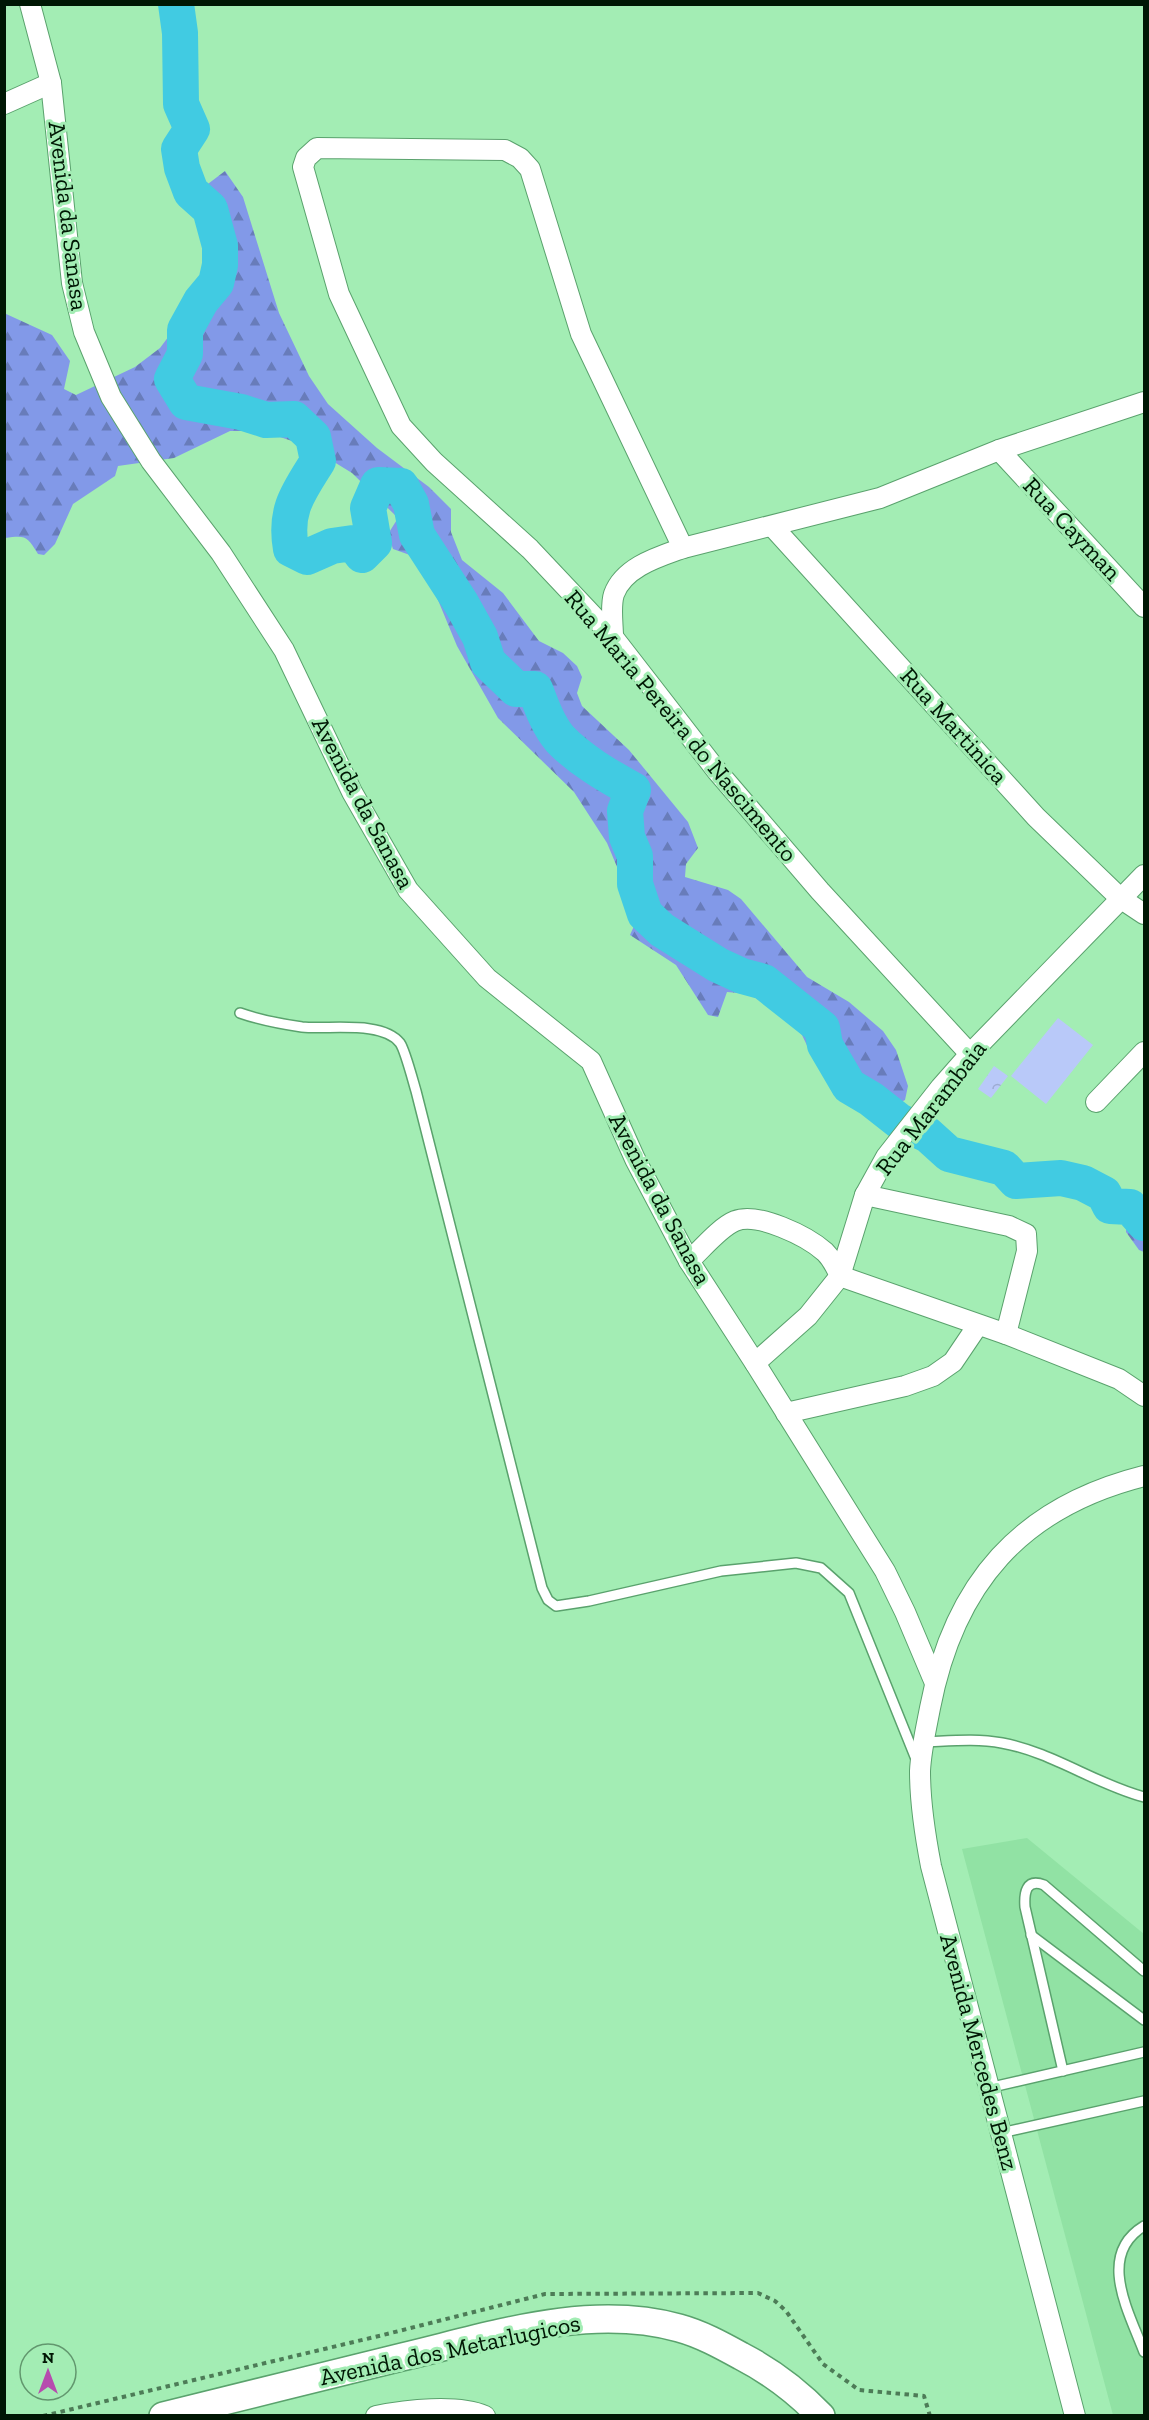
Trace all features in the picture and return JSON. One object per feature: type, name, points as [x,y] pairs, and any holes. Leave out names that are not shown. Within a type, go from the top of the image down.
[{"type":"main road","name":"Avenida dos Metarlugicos","points":[[163,2415],[491,2336],[579,2320],[611,2319],[646,2321],[679,2328],[713,2340],[759,2366],[821,2415]]},
{"type":"street","name":"Avenida da Sanasa","points":[[30,4],[51,83],[72,283],[84,332],[111,397],[151,460],[221,553],[284,650],[352,792],[408,890],[488,978],[591,1061],[634,1159],[689,1261],[885,1571],[934,1683]]},
{"type":"street","points":[[4,104],[51,83]]},
{"type":"street","name":"Rua Maria Pereira do Nascimento","points":[[683,548],[581,334],[530,169],[520,158],[505,150],[317,148],[306,158],[303,167],[339,294],[400,426],[434,462],[530,549],[613,637],[739,797],[819,891],[970,1054]]},
{"type":"street","points":[[613,637],[613,596],[620,583],[632,571],[657,557],[683,548],[774,527],[880,498],[999,450],[1144,402]]},
{"type":"street","name":"Rua Cayman","points":[[999,450],[1144,607]]},
{"type":"street","name":"Rua Martinica","points":[[774,527],[1036,817],[1120,898],[1144,914]]},
{"type":"street","name":"Rua Marambaia","points":[[755,1363],[808,1316],[840,1276],[865,1195],[886,1157],[970,1054],[1144,875]]},
{"type":"street","points":[[1096,1102],[1144,1052]]},
{"type":"street","points":[[865,1195],[1009,1226],[1026,1234],[1028,1251],[1006,1334]]},
{"type":"street","points":[[689,1261],[729,1224],[743,1219],[753,1219],[796,1234],[816,1246],[832,1260],[840,1276],[1006,1334],[1119,1379],[1144,1396]]},
{"type":"street","points":[[786,1413],[905,1386],[933,1376],[953,1362],[978,1325]]},
{"type":"street","name":"Avenida Mercedes Benz","points":[[1075,2415],[931,1866],[923,1822],[920,1769],[934,1683],[957,1619],[980,1582],[1004,1550],[1034,1524],[1075,1500],[1116,1483],[1144,1476]]},
{"type":"street","points":[[376,2415],[425,2410],[460,2410],[485,2415]]},
{"type":"lane","points":[[240,1013],[257,1019],[304,1027],[381,1031],[400,1043],[416,1091],[536,1566],[548,1600],[556,1606],[589,1601],[722,1571],[796,1563],[821,1568],[849,1593],[920,1769]]},
{"type":"lane","points":[[923,1742],[974,1740],[1004,1743],[1067,1765],[1120,1791],[1144,1797]]},
{"type":"lane","points":[[1063,2071],[1025,1907],[1025,1891],[1028,1886],[1038,1883],[1044,1885],[1144,1971]]},
{"type":"lane","points":[[1031,1935],[1144,2020]]},
{"type":"lane","points":[[988,2088],[1144,2052]]},
{"type":"lane","points":[[1000,2134],[1144,2101]]},
{"type":"lane","points":[[1144,2226],[1134,2232],[1125,2243],[1119,2266],[1121,2291],[1144,2352]]},
{"type":"shaded area","points":[[1027,1838],[1144,1934],[1144,2415],[1113,2415],[962,1849]]},
{"type":"green space","points":[[225,171],[243,197],[279,313],[309,376],[328,404],[377,448],[429,487],[451,509],[451,532],[462,560],[503,593],[539,641],[563,653],[577,666],[582,677],[577,693],[582,706],[629,750],[688,822],[698,848],[686,864],[685,877],[728,890],[741,899],[807,977],[849,1002],[883,1031],[896,1050],[908,1086],[905,1100],[884,1111],[857,1097],[813,1058],[802,1035],[786,1017],[749,994],[727,992],[718,1017],[708,1015],[676,965],[630,935],[638,917],[607,843],[574,792],[498,718],[457,646],[421,559],[393,549],[388,534],[398,518],[352,473],[321,454],[292,441],[262,431],[230,431],[174,458],[118,466],[115,476],[73,504],[55,544],[44,555],[38,554],[25,538],[5,538],[4,313],[52,335],[70,361],[64,389],[76,395],[135,367],[160,348],[201,293],[205,255],[199,221],[200,190]]},
{"type":"green space","points":[[1058,1018],[1093,1045],[1046,1104],[1011,1076]]},
{"type":"green space","points":[[994,1066],[1008,1076],[991,1098],[978,1089]]},
{"type":"green space","points":[[1144,1207],[1144,1252],[1139,1250],[1126,1232],[1127,1217]]},
{"type":"waterway","points":[[176,4],[180,33],[181,104],[192,129],[179,149],[182,168],[191,192],[210,209],[220,246],[220,265],[216,283],[201,301],[185,330],[185,354],[172,379],[186,402],[241,412],[266,420],[294,419],[313,437],[318,461],[294,502],[289,523],[291,549],[307,557],[332,546],[353,543],[362,555],[374,543],[368,508],[378,485],[401,486],[411,504],[417,535],[461,603],[480,637],[488,662],[516,689],[535,689],[548,721],[560,739],[585,761],[633,790],[625,811],[627,837],[635,856],[635,884],[645,914],[662,930],[718,965],[742,976],[764,982],[822,1028],[825,1045],[849,1086],[871,1099],[899,1121],[928,1135],[949,1154],[1004,1168],[1016,1181],[1061,1178],[1083,1183],[1104,1194],[1110,1206],[1130,1207],[1144,1223]]}]
